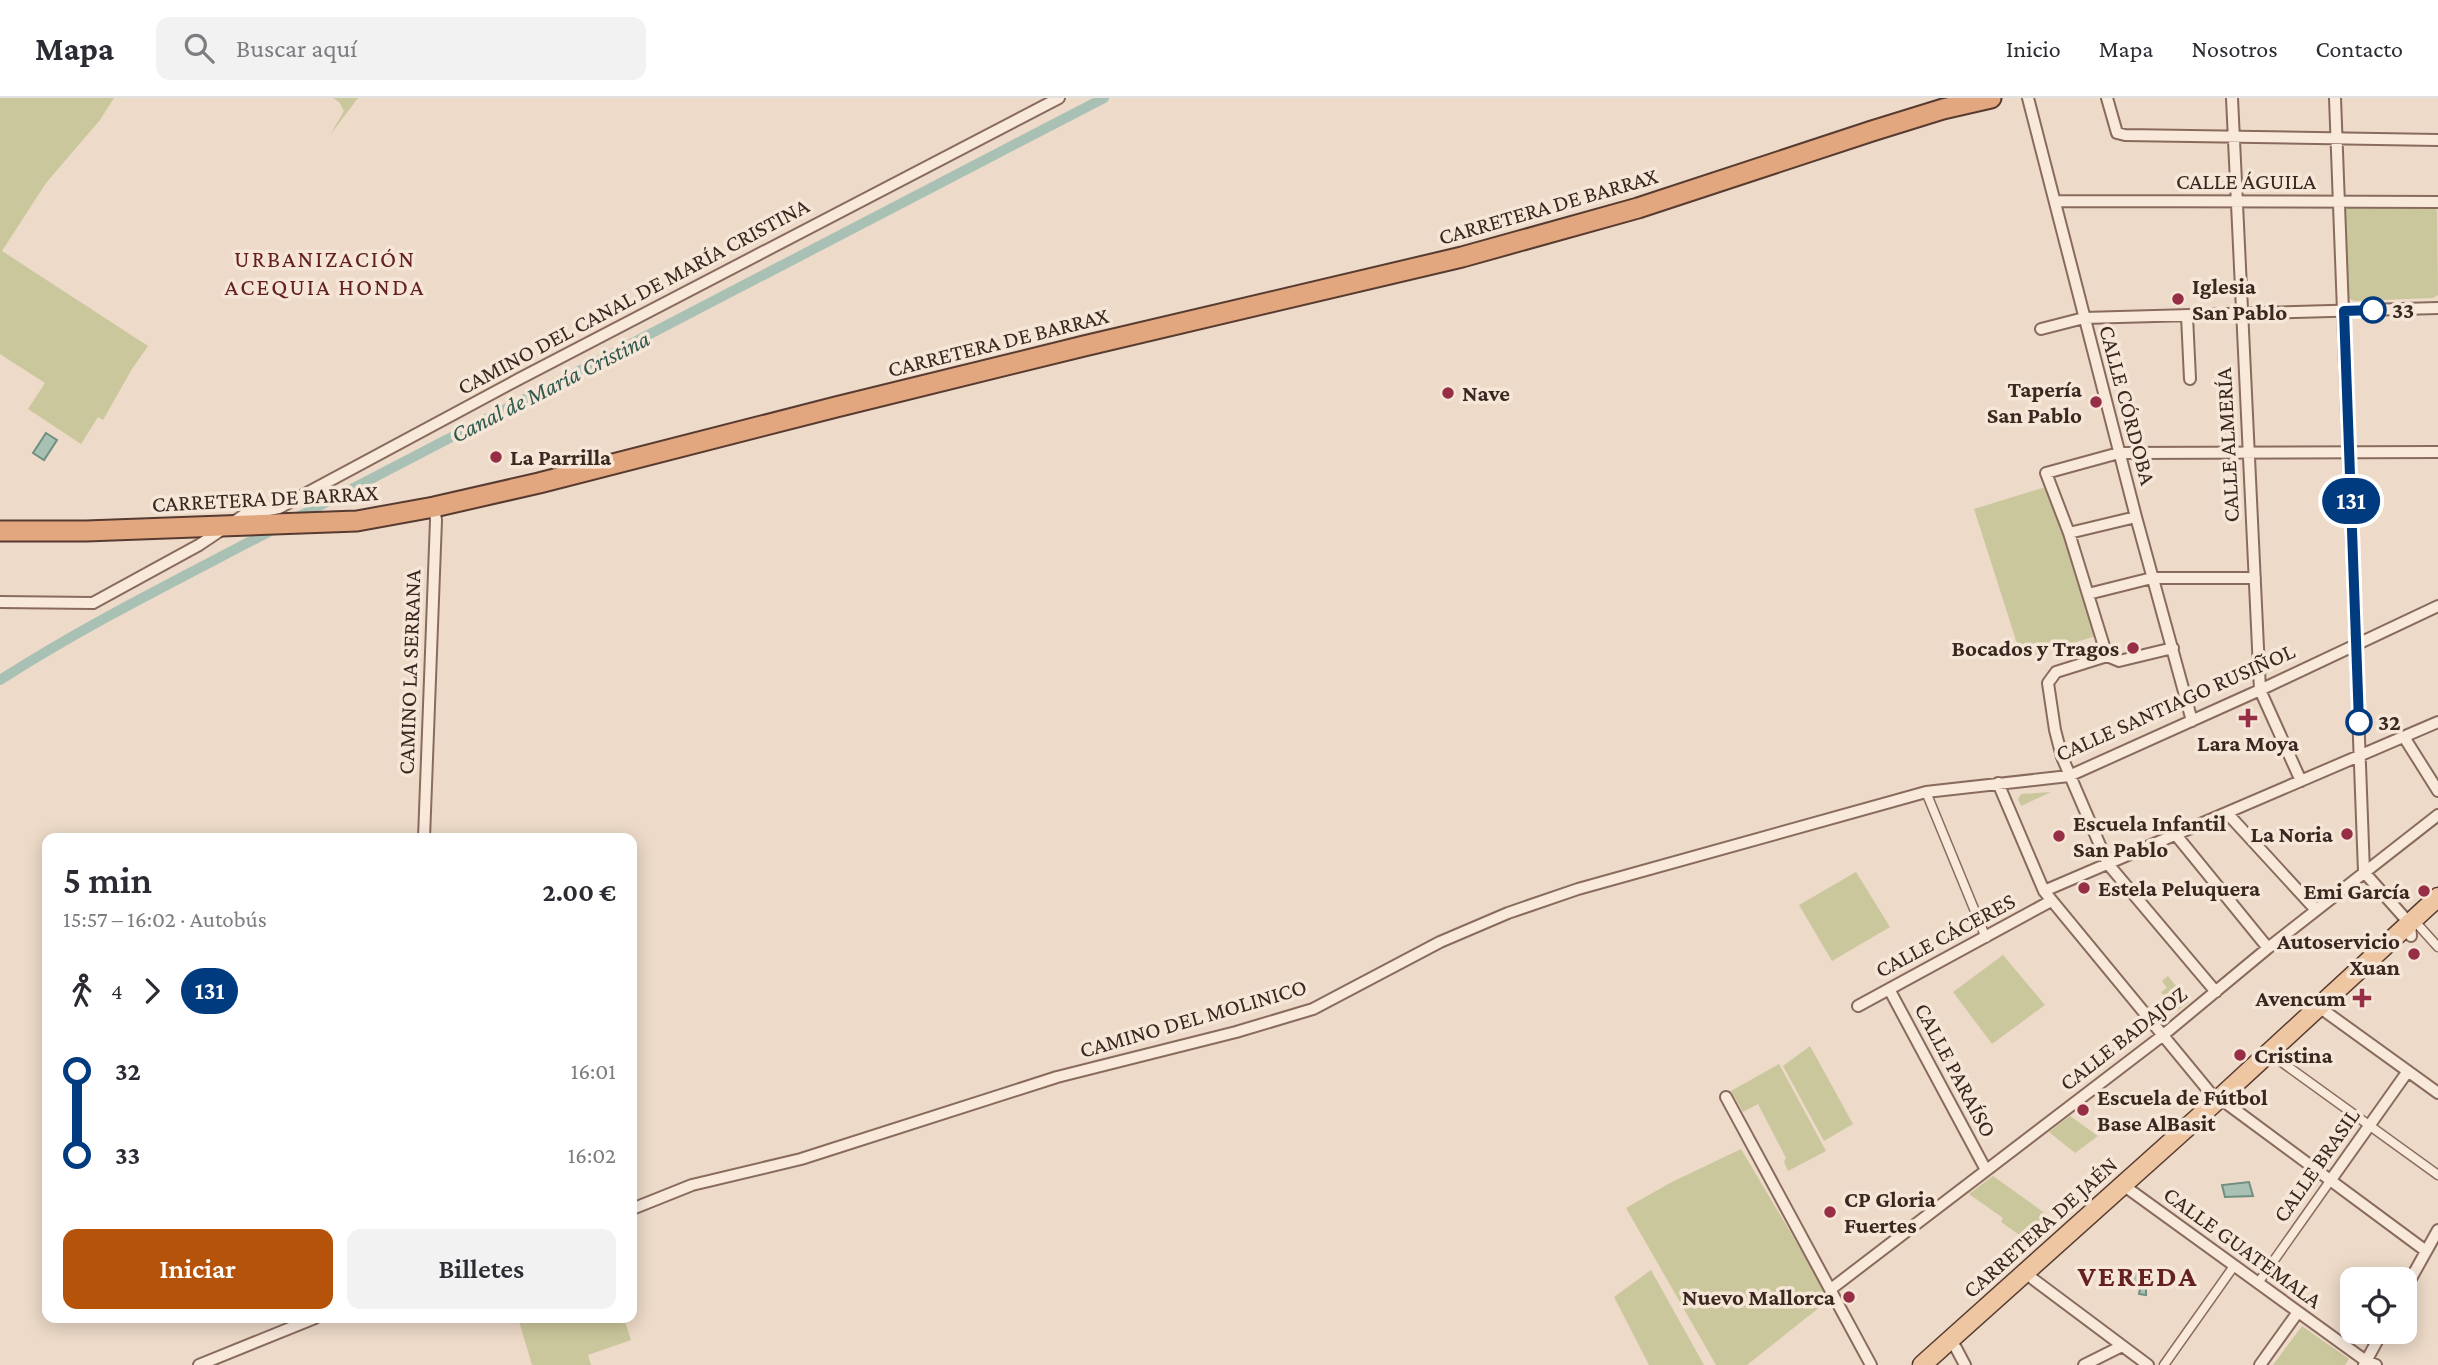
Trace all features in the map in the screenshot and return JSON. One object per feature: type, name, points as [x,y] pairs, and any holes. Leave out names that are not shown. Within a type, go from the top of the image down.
[{"type":"highway","name":"CARRETERA DE BARRAX","points":[[0,531],[357,521],[434,507],[553,480],[1084,346],[1462,257],[1638,208],[1872,131],[1943,109],[1991,98]]},
{"type":"main road","name":"CARRETERA DE JAÉN","points":[[2413,929],[2438,897]]},
{"type":"main road","name":"CARRETERA DE JAÉN","points":[[1937,1365],[2033,1279],[2221,1102],[2413,929],[2438,910]]},
{"type":"main road","name":"CARRETERA DE JAÉN","points":[[2221,1102],[2276,1058],[2323,1010]]},
{"type":"main road","name":"CARRETERA DE JAÉN","points":[[1922,1365],[2127,1188]]},
{"type":"street","name":"CAMINO DEL CANAL DE MARÍA CRISTINA","points":[[0,602],[93,603],[199,545],[244,515],[279,508],[531,373],[1059,98]]},
{"type":"street","name":"CALLE CÓRDOBA","points":[[2028,98],[2119,453],[2192,721]]},
{"type":"street","points":[[2107,98],[2117,132],[2124,135],[2438,140]]},
{"type":"street","name":"CALLE ALMERÍA","points":[[2232,98],[2260,690],[2301,780]]},
{"type":"street","points":[[2335,98],[2364,872],[2413,929],[2438,947]]},
{"type":"street","name":"CALLE ÁGUILA","points":[[2054,201],[2438,202]]},
{"type":"street","points":[[2041,329],[2084,318],[2438,308]]},
{"type":"street","points":[[2187,316],[2190,379]]},
{"type":"street","points":[[2107,656],[2069,533],[2046,472],[2119,453],[2438,452]]},
{"type":"street","name":"CAMINO LA SERRANA","points":[[424,833],[434,507]]},
{"type":"street","points":[[2069,533],[2136,517]]},
{"type":"street","points":[[2088,594],[2152,578],[2255,578]]},
{"type":"street","name":"CALLE SANTIAGO RUSIÑOL","points":[[1756,841],[1926,792],[2069,776],[2438,606]]},
{"type":"street","points":[[2173,648],[2119,661],[2107,656],[2056,672],[2048,683],[2055,730],[2069,776],[2108,864],[2216,992]]},
{"type":"street","name":"CALLE CÁCERES","points":[[2044,891],[2438,722]]},
{"type":"street","points":[[2404,737],[2438,790]]},
{"type":"street","points":[[1998,783],[2044,891],[2162,1036],[2221,1102],[2426,1251]]},
{"type":"street","points":[[1926,792],[1986,938]]},
{"type":"street","points":[[2227,813],[2316,910]]},
{"type":"street","name":"CALLE BADAJOZ","points":[[1831,1289],[1844,1282],[2162,1036],[2268,948],[2438,815]]},
{"type":"street","points":[[2176,835],[2268,948]]},
{"type":"street","name":"CAMINO DEL MOLINICO","points":[[637,1207],[692,1185],[801,1159],[1057,1077],[1236,1032],[1313,1009],[1440,942],[1508,913],[1578,889],[1756,841]]},
{"type":"street","name":"CALLE CÁCERES","points":[[1858,1006],[2052,901]]},
{"type":"street","name":"CALLE PARAÍSO","points":[[1889,989],[1986,1170]]},
{"type":"street","points":[[2323,1010],[2438,1093]]},
{"type":"street","points":[[2276,1058],[2438,1175]]},
{"type":"street","name":"CALLE BRASIL","points":[[2258,1283],[2408,1071]]},
{"type":"street","points":[[1726,1097],[1871,1365]]},
{"type":"street","name":"CALLE GUATEMALA","points":[[2127,1188],[2367,1364]]},
{"type":"street","points":[[2417,1267],[2438,1230]]},
{"type":"street","points":[[2164,1365],[2234,1266]]},
{"type":"street","points":[[2033,1279],[2148,1365]]},
{"type":"street","points":[[2260,1365],[2298,1312]]},
{"type":"street","points":[[199,1365],[302,1323]]},
{"type":"street","points":[[2367,1364],[2376,1344]]},
{"type":"street","points":[[2084,1365],[2122,1346]]},
{"type":"street","points":[[1956,1348],[1965,1365]]},
{"type":"shaded area","points":[[0,98],[114,98],[100,120],[46,183],[2,251],[148,346],[103,420],[98,417],[81,444],[28,409],[45,383],[0,354]]},
{"type":"shaded area","points":[[333,98],[358,98],[330,135],[344,111]]},
{"type":"shaded area","points":[[2349,207],[2437,210],[2438,295],[2433,298],[2349,299],[2345,210]]},
{"type":"shaded area","points":[[46,433],[57,440],[44,460],[33,453]]},
{"type":"shaded area","points":[[2049,486],[2099,635],[2022,659],[1974,509]]},
{"type":"shaded area","points":[[2051,792],[2021,806],[2018,799],[2021,794]]},
{"type":"shaded area","points":[[1856,872],[1890,927],[1832,961],[1799,905]]},
{"type":"shaded area","points":[[2003,955],[2045,1005],[1992,1044],[1953,992]]},
{"type":"shaded area","points":[[2168,976],[2189,1002],[2177,1011],[2161,992],[2167,988],[2162,981]]},
{"type":"shaded area","points":[[1810,1046],[1853,1124],[1824,1141],[1783,1066]]},
{"type":"shaded area","points":[[1779,1064],[1826,1151],[1788,1171],[1784,1162],[1786,1158],[1758,1104],[1743,1112],[1731,1091]]},
{"type":"shaded area","points":[[2070,1116],[2098,1136],[2075,1153],[2049,1132]]},
{"type":"shaded area","points":[[1741,1149],[1830,1299],[1747,1365],[1716,1365],[1626,1208],[1670,1183]]},
{"type":"shaded area","points":[[1993,1176],[2060,1224],[2035,1246],[2001,1222],[2003,1218],[1969,1194]]},
{"type":"shaded area","points":[[2249,1182],[2253,1196],[2225,1197],[2222,1185]]},
{"type":"shaded area","points":[[2136,1269],[2152,1279],[2146,1289],[2146,1295],[2139,1294],[2140,1289],[2128,1279]]},
{"type":"shaded area","points":[[1651,1270],[1704,1365],[1649,1365],[1614,1297]]},
{"type":"shaded area","points":[[519,1323],[626,1323],[631,1340],[588,1355],[591,1365],[532,1365]]},
{"type":"shaded area","points":[[2302,1326],[2349,1359],[2345,1365],[2273,1365]]},
{"type":"waterway","name":"Canal de María Cristina","points":[[294,519],[1104,98]]},
{"type":"waterway","name":"Canal de María Cristina","points":[[0,680],[102,620],[276,528]]},
{"type":"bus line","name":"131","points":[[2359,722],[2344,311],[2373,310]]},
{"type":"place","name":"Iglesia San Pablo","points":[[2178,299]]},
{"type":"place","name":"33","points":[[2373,310]]},
{"type":"place","name":"Nave","points":[[1448,393]]},
{"type":"place","name":"Tapería San Pablo","points":[[2096,402]]},
{"type":"place","name":"La Parrilla","points":[[496,457]]},
{"type":"place","name":"Bocados y Tragos","points":[[2133,648]]},
{"type":"place","name":"Lara Moya","points":[[2248,718]]},
{"type":"place","name":"32","points":[[2359,722]]},
{"type":"place","name":"La Noria","points":[[2347,834]]},
{"type":"place","name":"Escuela Infantil San Pablo","points":[[2059,836]]},
{"type":"place","name":"Estela Peluquera","points":[[2084,888]]},
{"type":"place","name":"Emi García","points":[[2424,891]]},
{"type":"place","name":"Autoservicio Xuan","points":[[2414,954]]},
{"type":"place","name":"Avencum","points":[[2362,998]]},
{"type":"place","name":"Cristina","points":[[2240,1055]]},
{"type":"place","name":"Escuela de Fútbol Base AlBasit","points":[[2083,1110]]},
{"type":"place","name":"CP Gloria Fuertes","points":[[1830,1212]]},
{"type":"place","name":"Nuevo Mallorca","points":[[1849,1297]]},
{"type":"district","name":"URBANIZACIÓN ACEQUIA HONDA","points":[[325,272]]},
{"type":"district","name":"VEREDA","points":[[2138,1275]]}]
